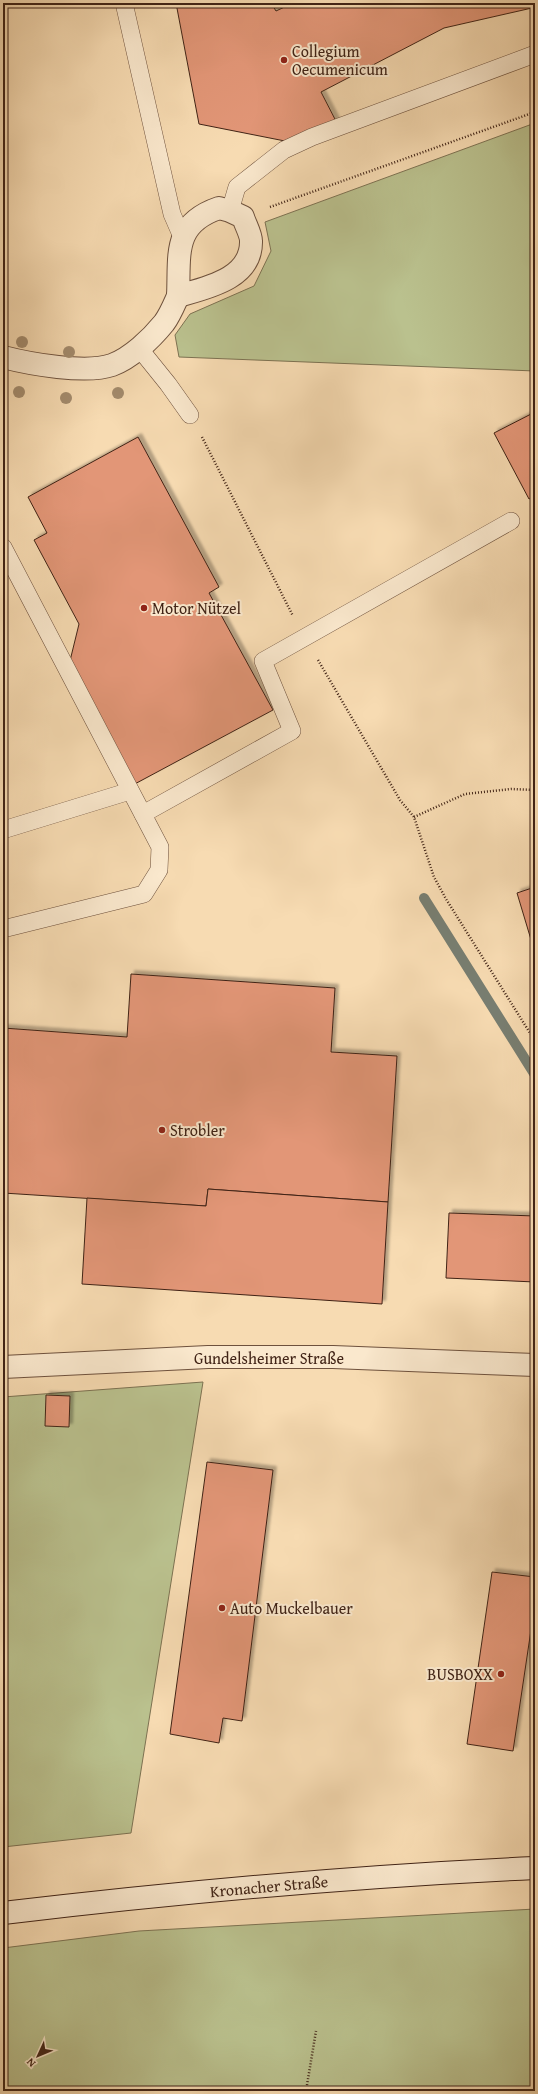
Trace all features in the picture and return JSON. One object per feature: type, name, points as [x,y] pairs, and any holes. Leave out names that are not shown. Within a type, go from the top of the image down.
[{"type":"street","points":[[3,357],[51,366],[98,368],[112,365],[139,348],[164,322],[178,296],[182,236],[194,220],[219,208],[236,214],[251,240],[248,256],[238,271],[220,284],[178,296]]},
{"type":"street","name":"Gundelsheimer Straße","points":[[3,1367],[208,1358],[325,1357],[535,1365]]},
{"type":"street","name":"Kronacher Straße","points":[[3,1913],[135,1897],[429,1872],[535,1868]]},
{"type":"lane","points":[[124,3],[172,214],[182,236]]},
{"type":"lane","points":[[236,214],[237,187],[284,150],[312,137],[535,54]]},
{"type":"lane","points":[[139,348],[168,384],[190,415]]},
{"type":"lane","points":[[143,814],[292,732],[263,661],[511,521]]},
{"type":"lane","points":[[3,547],[160,847],[160,870],[144,894],[3,929]]},
{"type":"lane","points":[[3,830],[130,791]]},
{"type":"path","points":[[236,214],[535,112]]},
{"type":"path","points":[[535,790],[511,789],[466,794],[414,817],[434,877],[535,1041]]},
{"type":"path","points":[[306,2091],[316,2031]]},
{"type":"green space","points":[[535,123],[535,371],[179,357],[175,335],[190,314],[254,286],[271,251],[265,222]]},
{"type":"green space","points":[[203,1382],[131,1833],[3,1847],[3,1397]]},
{"type":"green space","points":[[535,1909],[535,2091],[3,2091],[3,1948],[139,1931]]},
{"type":"building","name":"Collegium Oecumenicum","points":[[176,3],[271,3],[276,11],[293,3],[528,3],[532,8],[444,28],[321,92],[338,125],[295,143],[199,124]]},
{"type":"building","points":[[535,412],[535,496],[529,499],[494,433]]},
{"type":"building","name":"Motor Nützel","points":[[138,437],[219,587],[209,593],[273,710],[131,786],[68,669],[79,624],[34,540],[47,533],[28,497]]},
{"type":"building","points":[[535,887],[535,953],[517,893]]},
{"type":"building","points":[[131,974],[335,988],[331,1052],[397,1056],[388,1202],[208,1189],[206,1206],[3,1193],[3,1028],[127,1037]]},
{"type":"building","points":[[208,1189],[388,1202],[382,1304],[82,1284],[87,1198],[206,1206]]},
{"type":"building","points":[[449,1213],[535,1216],[535,1282],[446,1278]]},
{"type":"building","points":[[46,1395],[70,1396],[69,1427],[45,1426]]},
{"type":"building","name":"Auto Muckelbauer","points":[[207,1462],[273,1470],[242,1721],[223,1718],[219,1743],[170,1734]]},
{"type":"building","name":"BUSBOXX","points":[[492,1572],[535,1577],[535,1603],[513,1751],[467,1744]]},
{"type":"waterway","points":[[424,898],[535,1075]]},
{"type":"place","name":"Collegium Oecumenicum","points":[[284,60]]},
{"type":"place","name":"Motor Nützel","points":[[144,608]]},
{"type":"place","name":"Strobler","points":[[162,1130]]},
{"type":"place","name":"Auto Muckelbauer","points":[[222,1608]]},
{"type":"place","name":"BUSBOXX","points":[[501,1674]]}]
